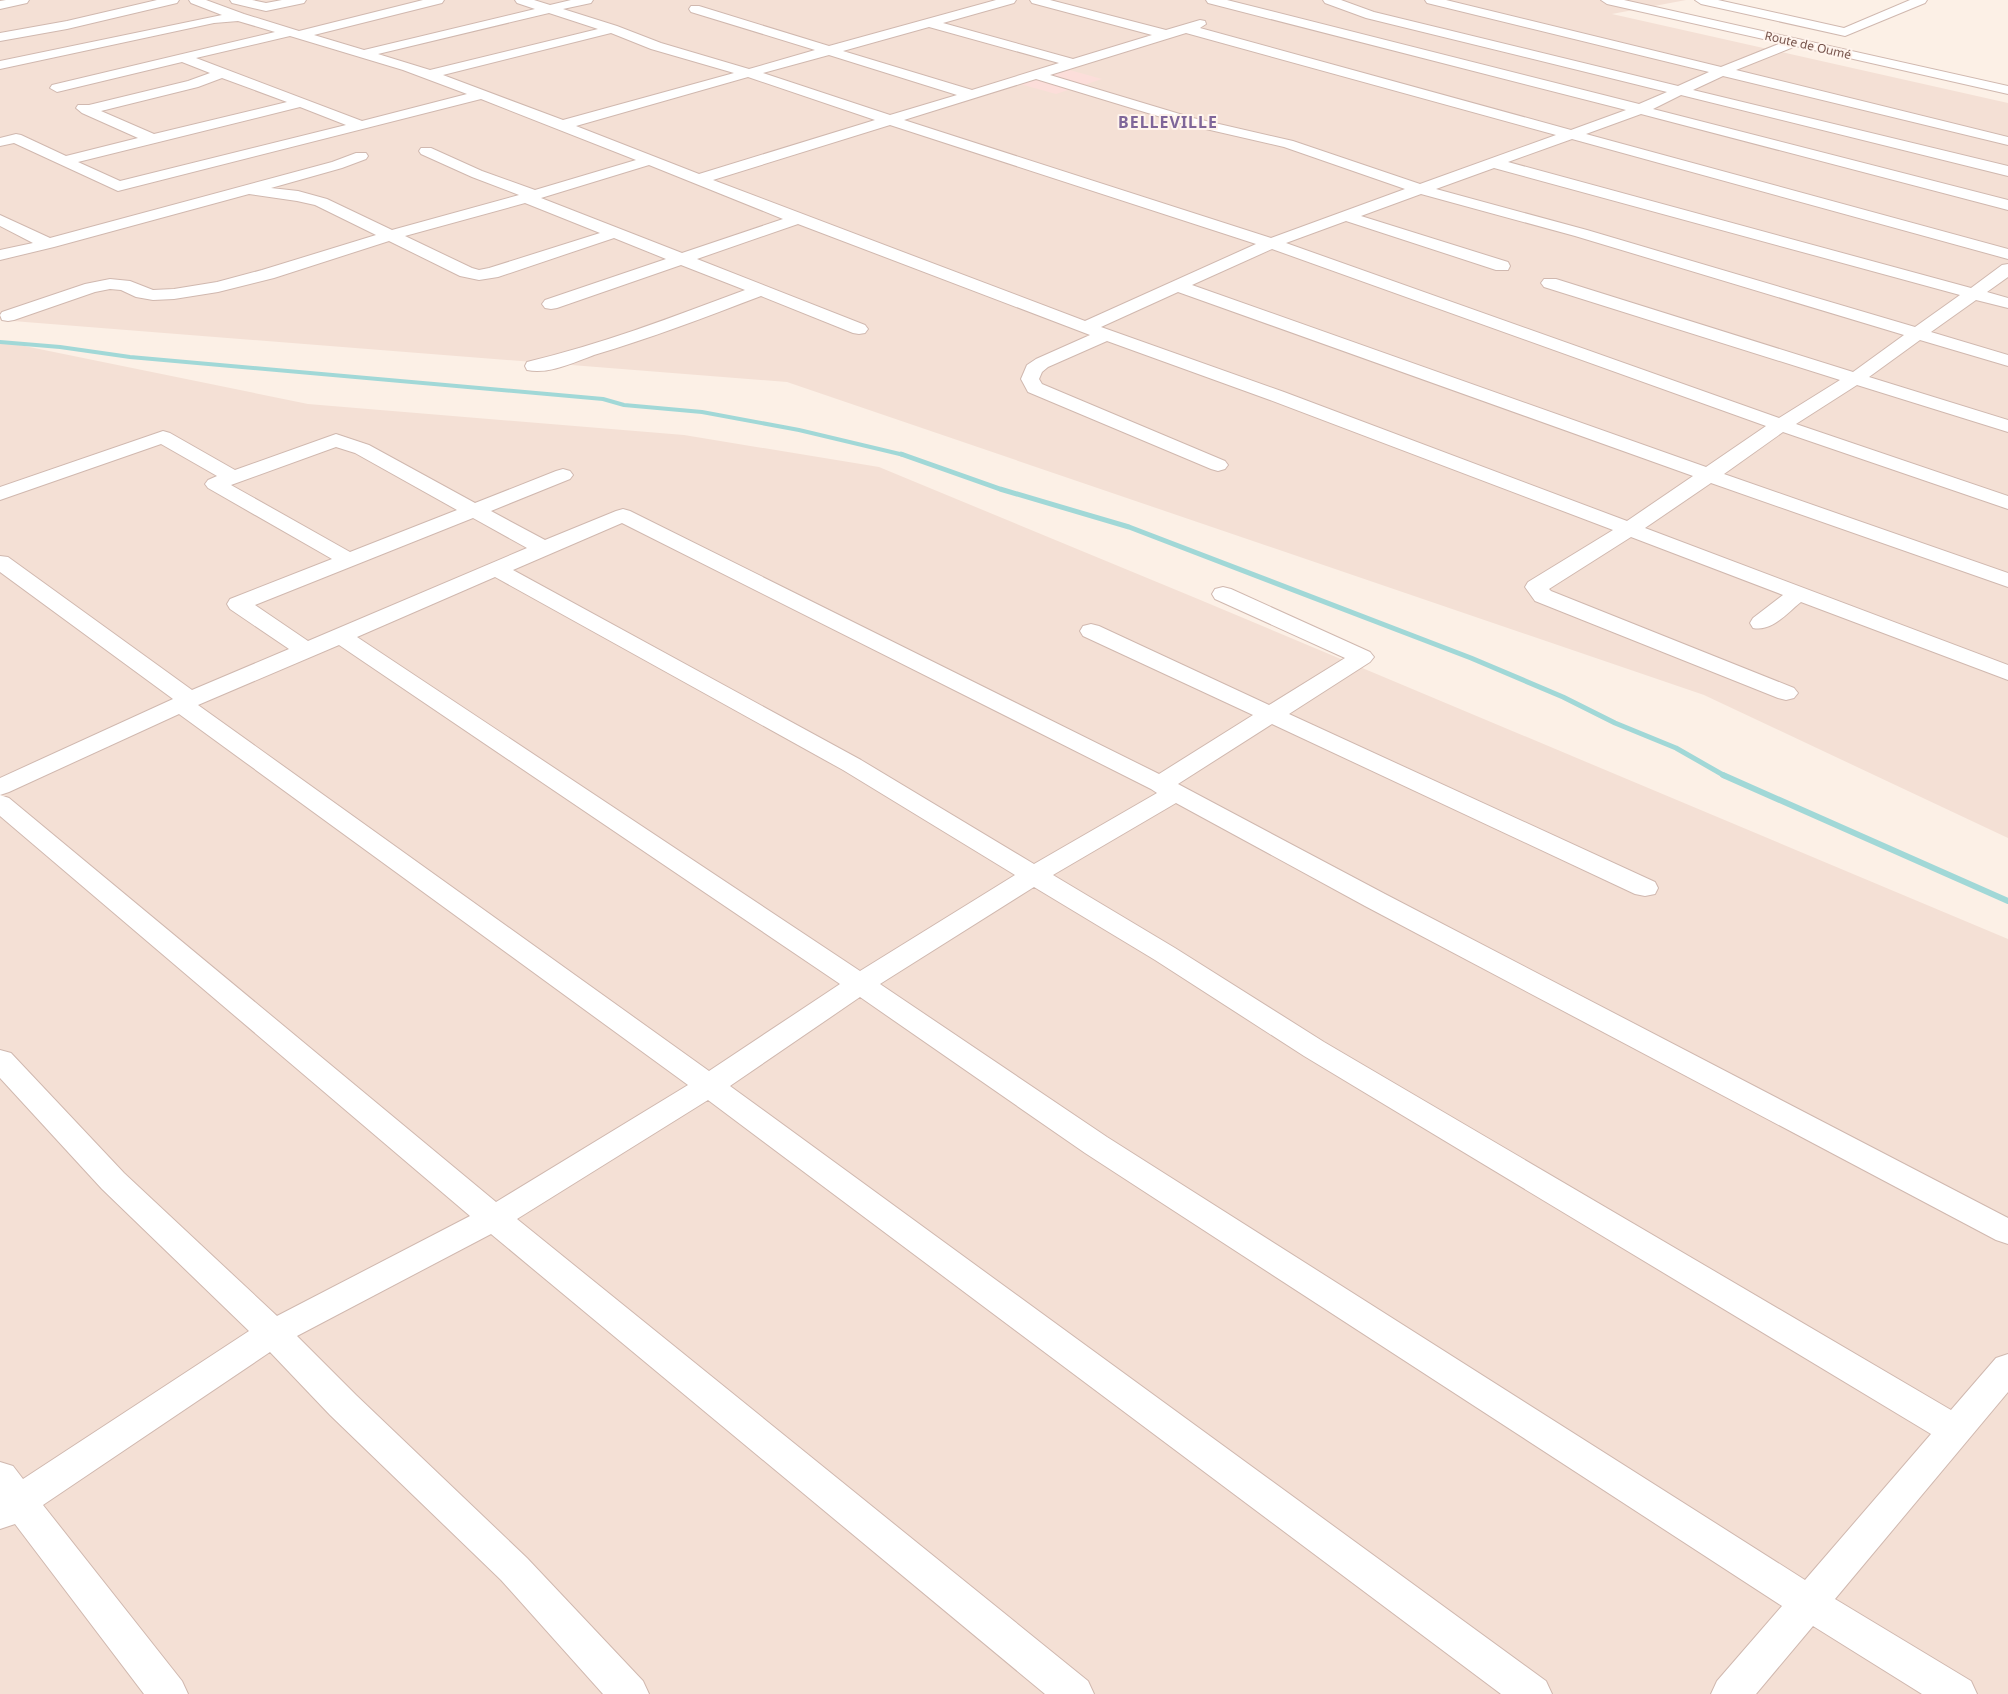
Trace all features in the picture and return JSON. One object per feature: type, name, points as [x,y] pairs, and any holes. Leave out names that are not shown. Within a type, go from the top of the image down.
[{"type":"street","points":[[0,5],[23,0]]},
{"type":"street","points":[[0,37],[67,25],[173,0]]},
{"type":"street","points":[[202,0],[240,17],[365,53],[428,75],[562,125],[798,219],[1106,335],[1277,396],[2008,673]]},
{"type":"street","points":[[236,0],[266,7],[300,0]]},
{"type":"street","points":[[57,88],[438,0]]},
{"type":"street","points":[[521,0],[612,29],[656,46],[749,73],[970,147],[1091,184],[1271,243],[1781,425],[2008,503]]},
{"type":"street","points":[[365,53],[587,0]]},
{"type":"street","points":[[562,125],[1010,0]]},
{"type":"street","points":[[1036,0],[1165,34]]},
{"type":"street","points":[[1212,0],[1405,48],[1436,58],[1641,109],[1686,123],[2008,205]]},
{"type":"street","points":[[1329,0],[1370,15],[2008,171]]},
{"type":"street","points":[[1431,0],[2008,141]]},
{"type":"street","name":"Route de Oumé","points":[[1607,0],[1633,2],[1796,42],[2008,90]]},
{"type":"street","points":[[1701,0],[1845,32],[1921,0]]},
{"type":"street","points":[[699,179],[1184,28],[1274,2]]},
{"type":"street","points":[[695,9],[973,95]]},
{"type":"street","points":[[0,65],[214,19],[240,17]]},
{"type":"street","points":[[929,23],[1072,63]]},
{"type":"street","points":[[1184,28],[2008,254]]},
{"type":"street","points":[[428,75],[612,29]]},
{"type":"street","points":[[1086,327],[1271,243],[1494,164],[1641,109],[1722,71],[1796,42]]},
{"type":"street","points":[[183,58],[360,125]]},
{"type":"street","points":[[87,110],[193,84],[222,73]]},
{"type":"street","points":[[1036,75],[1189,121],[1288,144],[1420,189],[1581,233],[2008,361]]},
{"type":"street","points":[[128,194],[360,125],[481,95]]},
{"type":"street","points":[[73,103],[153,139]]},
{"type":"street","points":[[66,160],[300,103]]},
{"type":"street","points":[[0,142],[16,138],[66,160],[161,213]]},
{"type":"street","points":[[426,151],[615,233],[859,329]]},
{"type":"street","points":[[0,255],[48,244],[337,165],[361,156]]},
{"type":"street","points":[[8,316],[91,288],[110,284],[124,285],[142,293],[153,295],[174,294],[218,287],[268,274],[391,235],[530,197],[650,160]]},
{"type":"street","points":[[1494,164],[2008,303]]},
{"type":"street","points":[[247,189],[298,196],[321,202],[466,272],[479,275],[492,273],[615,233]]},
{"type":"street","points":[[1346,216],[1502,266]]},
{"type":"street","points":[[551,304],[798,219]]},
{"type":"street","points":[[0,220],[48,244]]},
{"type":"street","points":[[1786,693],[1543,596],[1536,587],[1628,530],[1781,425],[1857,377],[2008,269]]},
{"type":"street","points":[[1550,283],[1760,350],[1857,377],[2008,426]]},
{"type":"street","points":[[1179,286],[2008,580]]},
{"type":"street","points":[[534,366],[555,362],[650,332],[762,290]]},
{"type":"street","points":[[1106,335],[1042,364],[1034,370],[1030,379],[1035,388],[1218,465]]},
{"type":"street","points":[[0,494],[163,437],[234,477]]},
{"type":"street","points":[[349,560],[215,484],[336,440],[362,449],[544,549]]},
{"type":"street","points":[[306,650],[238,604],[563,475]]},
{"type":"street","points":[[0,787],[185,702],[498,570],[623,515],[1168,788],[1383,904],[2008,1232]]},
{"type":"street","points":[[0,562],[185,702],[709,1086],[1532,1694]]},
{"type":"street","points":[[498,570],[852,765],[1164,954],[1314,1049],[1956,1431]]},
{"type":"street","points":[[168,1694],[7,1497],[273,1333],[494,1218],[709,1086],[859,984],[1034,875],[1168,788],[1272,715],[1362,657],[1223,594]]},
{"type":"street","points":[[1761,623],[1798,594]]},
{"type":"street","points":[[1091,631],[1644,888]]},
{"type":"street","points":[[340,636],[1096,1145],[1809,1603],[1958,1694]]},
{"type":"street","points":[[0,803],[494,1218],[1074,1694]]},
{"type":"street","points":[[0,1060],[113,1181],[273,1333],[343,1405],[514,1569],[629,1694]]},
{"type":"street","points":[[1731,1694],[2008,1368]]},
{"type":"shaded area","points":[[0,0],[1686,0],[1612,14],[2008,103],[2008,838],[1704,695],[787,382],[0,320]]},
{"type":"shaded area","points":[[1066,69],[1102,79],[1056,94],[1020,84]]},
{"type":"shaded area","points":[[0,341],[308,404],[684,435],[879,467],[2008,939],[2008,1694],[0,1694]]},
{"type":"waterway","points":[[0,342],[60,347],[130,357],[603,399],[624,405],[702,412],[799,430],[903,455]]},
{"type":"waterway","points":[[903,455],[1000,489],[1129,527],[1471,658],[1563,697],[1615,723],[1676,748],[1724,775]]},
{"type":"waterway","points":[[1724,775],[2008,901]]},
{"type":"district","name":"BELLEVILLE","points":[[1168,122]]}]
